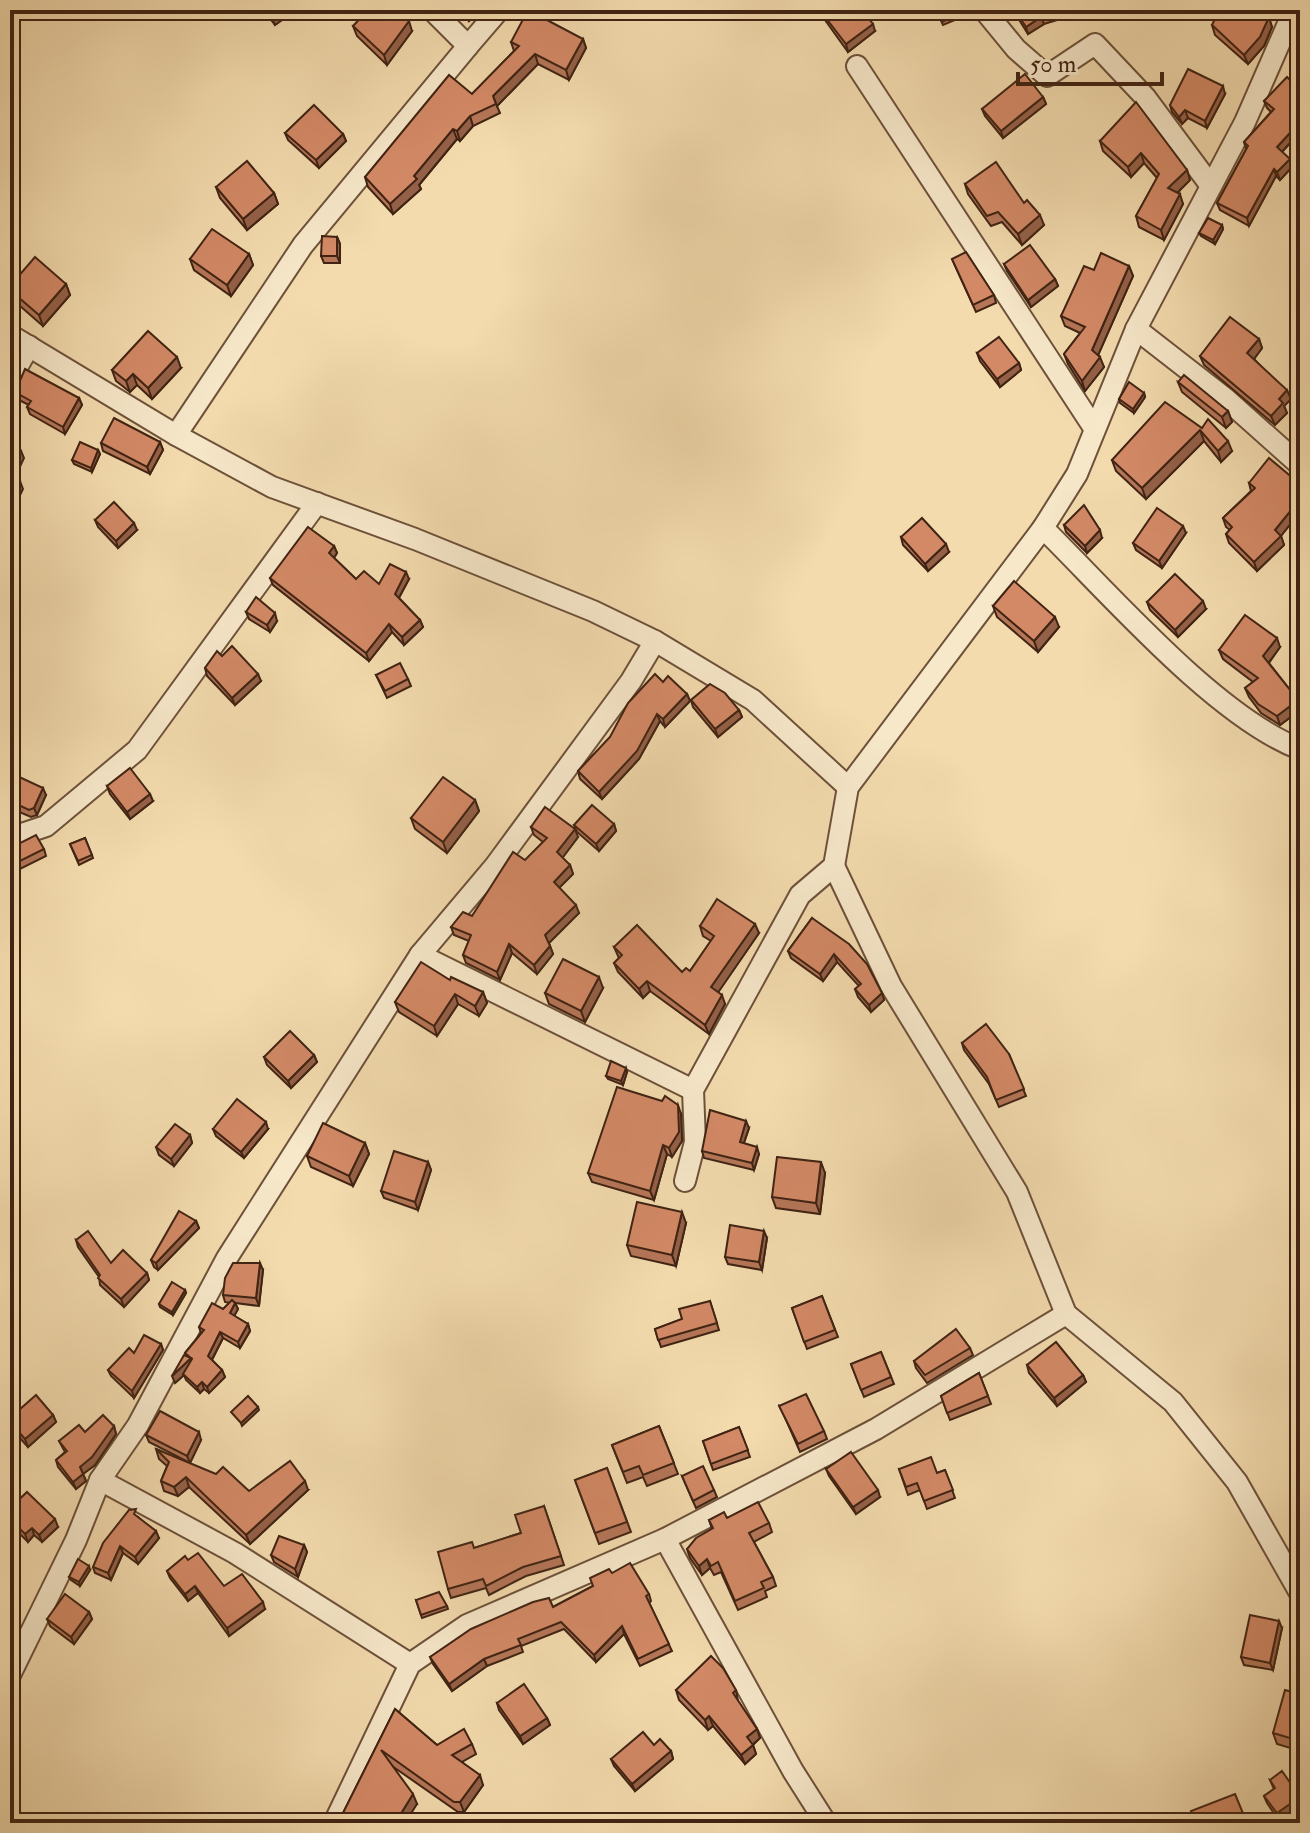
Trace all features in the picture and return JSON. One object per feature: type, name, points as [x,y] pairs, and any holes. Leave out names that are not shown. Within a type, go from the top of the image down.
[{"type":"street","points":[[432,10],[468,46]]},
{"type":"street","points":[[176,435],[303,245],[499,10]]},
{"type":"street","points":[[984,10],[1016,49],[1047,76],[1095,44],[1145,97],[1211,186]]},
{"type":"street","points":[[1294,27],[1136,329],[1077,474],[1043,528],[848,787],[834,866],[891,986],[1017,1192],[1066,1314],[1173,1402],[1237,1482],[1300,1593]]},
{"type":"street","points":[[857,66],[1094,428]]},
{"type":"street","points":[[1136,329],[1226,399],[1300,465]]},
{"type":"street","points":[[10,335],[176,435],[272,487],[593,611],[655,641],[753,700],[848,787]]},
{"type":"street","points":[[10,380],[29,346]]},
{"type":"street","points":[[10,838],[46,826],[137,750],[317,503]]},
{"type":"street","points":[[1043,528],[1178,661],[1242,714],[1284,743],[1300,749]]},
{"type":"street","points":[[10,1675],[76,1540],[100,1480],[138,1425],[227,1258],[420,955],[495,866],[631,681],[655,641]]},
{"type":"street","points":[[685,1181],[695,1142],[693,1090],[800,895],[834,866]]},
{"type":"street","points":[[420,955],[693,1090]]},
{"type":"street","points":[[334,1823],[410,1664],[467,1625],[665,1539],[876,1429],[1066,1314]]},
{"type":"street","points":[[100,1480],[235,1553],[410,1664]]},
{"type":"street","points":[[665,1539],[793,1771],[826,1823]]},
{"type":"building","points":[[266,10],[283,10],[272,18]]},
{"type":"building","points":[[368,10],[396,10],[409,21],[384,55],[353,26]]},
{"type":"building","points":[[528,10],[583,39],[566,70],[535,54],[493,96],[496,104],[470,116],[457,131],[453,129],[414,176],[417,179],[390,204],[365,177],[449,75],[472,94],[519,46],[511,42]]},
{"type":"building","points":[[826,10],[862,10],[873,24],[846,44],[822,13]]},
{"type":"building","points":[[937,10],[959,10],[961,13],[942,22]]},
{"type":"building","points":[[1015,10],[1064,10],[1041,17],[1026,27]]},
{"type":"building","points":[[1219,10],[1261,10],[1269,17],[1260,37],[1244,55],[1212,25]]},
{"type":"building","points":[[1188,69],[1223,86],[1205,121],[1185,110],[1179,117],[1170,105]]},
{"type":"building","points":[[1300,69],[1300,122],[1277,147],[1290,159],[1277,172],[1274,169],[1247,218],[1217,203],[1248,146],[1244,142],[1274,109],[1264,101],[1287,77],[1289,79]]},
{"type":"building","points":[[1025,74],[1043,97],[1001,131],[982,109]]},
{"type":"building","points":[[1136,102],[1187,170],[1168,188],[1180,194],[1161,230],[1136,216],[1159,174],[1141,153],[1128,167],[1100,141]]},
{"type":"building","points":[[314,105],[343,134],[316,160],[285,133]]},
{"type":"building","points":[[247,161],[274,193],[243,219],[216,187]]},
{"type":"building","points":[[996,162],[1024,203],[1027,200],[1040,215],[1018,234],[998,212],[987,216],[965,184]]},
{"type":"building","points":[[1208,218],[1222,225],[1213,240],[1199,233]]},
{"type":"building","points":[[212,229],[249,254],[227,285],[190,259]]},
{"type":"building","points":[[322,236],[337,237],[337,256],[321,256]]},
{"type":"building","points":[[1030,245],[1055,279],[1028,300],[1004,264]]},
{"type":"building","points":[[966,252],[994,295],[973,305],[952,259]]},
{"type":"building","points":[[1101,253],[1129,266],[1092,350],[1100,357],[1082,381],[1064,354],[1085,327],[1061,316],[1084,266],[1094,270]]},
{"type":"building","points":[[35,257],[66,284],[39,315],[10,290],[10,286]]},
{"type":"building","points":[[1230,317],[1259,339],[1247,353],[1287,390],[1279,399],[1283,403],[1271,416],[1200,356]]},
{"type":"building","points":[[148,331],[177,357],[148,388],[133,374],[126,381],[112,370]]},
{"type":"building","points":[[999,337],[1019,363],[997,379],[977,353]]},
{"type":"building","points":[[25,369],[79,398],[63,427],[27,407],[31,401],[15,392]]},
{"type":"building","points":[[1184,375],[1228,411],[1222,417],[1178,382]]},
{"type":"building","points":[[1129,382],[1144,393],[1133,409],[1119,399]]},
{"type":"building","points":[[1165,402],[1202,428],[1208,419],[1228,441],[1218,451],[1200,430],[1142,488],[1112,460]]},
{"type":"building","points":[[114,418],[160,442],[147,467],[101,443]]},
{"type":"building","points":[[80,442],[98,450],[91,468],[72,460]]},
{"type":"building","points":[[10,446],[21,451],[10,475]]},
{"type":"building","points":[[1269,458],[1300,484],[1300,499],[1275,530],[1281,536],[1254,562],[1226,534],[1232,527],[1223,518],[1255,488],[1249,483]]},
{"type":"building","points":[[10,477],[20,481],[10,503]]},
{"type":"building","points":[[114,502],[134,523],[116,541],[95,520]]},
{"type":"building","points":[[1084,505],[1100,530],[1085,546],[1064,525]]},
{"type":"building","points":[[1157,508],[1183,526],[1159,561],[1133,543]]},
{"type":"building","points":[[922,518],[946,544],[925,564],[901,537]]},
{"type":"building","points":[[308,527],[334,546],[329,553],[356,579],[364,571],[379,584],[390,564],[406,572],[395,594],[420,620],[402,637],[389,624],[366,653],[270,578]]},
{"type":"building","points":[[1175,574],[1203,601],[1175,630],[1147,602]]},
{"type":"building","points":[[1014,581],[1055,617],[1034,641],[993,606]]},
{"type":"building","points":[[256,597],[275,613],[267,625],[246,612]]},
{"type":"building","points":[[1245,615],[1277,638],[1263,656],[1298,700],[1277,716],[1258,704],[1245,688],[1258,678],[1219,650]]},
{"type":"building","points":[[232,646],[258,674],[232,698],[205,668],[217,651],[222,656]]},
{"type":"building","points":[[400,663],[408,679],[385,691],[376,675]]},
{"type":"building","points":[[655,674],[663,682],[668,676],[687,694],[663,719],[657,714],[637,751],[599,792],[578,771],[610,737],[628,703]]},
{"type":"building","points":[[710,684],[725,693],[739,710],[715,729],[691,700]]},
{"type":"building","points":[[130,768],[150,794],[127,812],[107,786]]},
{"type":"building","points":[[15,775],[43,788],[34,808],[29,810],[10,801],[10,785]]},
{"type":"building","points":[[443,777],[475,800],[443,842],[411,818]]},
{"type":"building","points":[[592,805],[614,824],[596,844],[574,825]]},
{"type":"building","points":[[545,807],[575,829],[557,852],[570,865],[554,882],[576,905],[545,935],[550,946],[534,965],[509,944],[497,972],[463,955],[471,935],[451,927],[463,912],[472,916],[513,852],[525,860],[547,838],[531,827]]},
{"type":"building","points":[[36,835],[44,849],[10,866],[10,848]]},
{"type":"building","points":[[85,838],[92,855],[78,861],[70,844]]},
{"type":"building","points":[[717,899],[755,924],[711,987],[722,995],[705,1025],[647,981],[639,989],[614,963],[622,955],[614,947],[637,925],[682,972],[686,968],[690,971],[714,936],[700,926]]},
{"type":"building","points":[[812,918],[849,944],[867,964],[882,993],[869,1005],[855,989],[861,984],[834,954],[820,974],[788,951]]},
{"type":"building","points":[[563,959],[599,977],[581,1011],[545,993]]},
{"type":"building","points":[[421,962],[450,980],[451,977],[483,992],[475,1006],[455,994],[434,1026],[395,1002]]},
{"type":"building","points":[[986,1024],[1009,1054],[1024,1089],[996,1100],[987,1077],[962,1043]]},
{"type":"building","points":[[290,1031],[314,1055],[288,1081],[264,1057]]},
{"type":"building","points":[[611,1061],[626,1068],[621,1081],[606,1076]]},
{"type":"building","points":[[617,1087],[662,1101],[665,1096],[678,1105],[679,1132],[669,1148],[663,1145],[650,1191],[588,1173]]},
{"type":"building","points":[[237,1099],[266,1122],[241,1152],[213,1129]]},
{"type":"building","points":[[710,1110],[746,1121],[740,1142],[757,1147],[752,1163],[702,1151]]},
{"type":"building","points":[[323,1123],[365,1143],[349,1176],[307,1156]]},
{"type":"building","points":[[175,1124],[190,1135],[171,1159],[156,1147]]},
{"type":"building","points":[[394,1151],[428,1162],[415,1202],[381,1191]]},
{"type":"building","points":[[777,1157],[821,1162],[816,1203],[772,1197]]},
{"type":"building","points":[[637,1202],[682,1212],[672,1255],[627,1245]]},
{"type":"building","points":[[179,1211],[196,1221],[156,1263],[151,1260]]},
{"type":"building","points":[[730,1225],[764,1231],[759,1262],[725,1257]]},
{"type":"building","points":[[88,1231],[111,1263],[123,1250],[147,1273],[121,1299],[98,1278],[100,1275],[76,1240]]},
{"type":"building","points":[[233,1263],[260,1263],[256,1298],[223,1295],[225,1278]]},
{"type":"building","points":[[172,1282],[185,1290],[172,1312],[159,1304]]},
{"type":"building","points":[[822,1296],[835,1330],[804,1342],[792,1308]]},
{"type":"building","points":[[232,1300],[235,1303],[230,1313],[248,1324],[238,1342],[220,1332],[208,1356],[222,1370],[207,1387],[202,1382],[197,1387],[183,1374],[192,1359],[185,1353],[204,1330],[199,1327],[212,1303],[223,1309]]},
{"type":"building","points":[[710,1301],[717,1323],[658,1340],[655,1329],[682,1319],[679,1309]]},
{"type":"building","points":[[956,1329],[970,1348],[925,1375],[914,1361]]},
{"type":"building","points":[[144,1335],[161,1344],[132,1391],[108,1370],[129,1348],[134,1353]]},
{"type":"building","points":[[1056,1342],[1083,1375],[1054,1398],[1027,1365]]},
{"type":"building","points":[[881,1352],[891,1377],[861,1390],[851,1364]]},
{"type":"building","points":[[184,1355],[191,1358],[172,1376]]},
{"type":"building","points":[[979,1373],[988,1396],[947,1413],[941,1396]]},
{"type":"building","points":[[806,1394],[824,1431],[798,1444],[779,1406]]},
{"type":"building","points":[[36,1395],[53,1415],[25,1439],[10,1418]]},
{"type":"building","points":[[248,1396],[258,1407],[241,1423],[231,1412]]},
{"type":"building","points":[[160,1411],[199,1432],[187,1456],[146,1435]]},
{"type":"building","points":[[103,1415],[114,1426],[92,1457],[80,1467],[83,1474],[73,1482],[56,1460],[67,1451],[59,1441],[79,1425],[85,1432]]},
{"type":"building","points":[[659,1426],[674,1463],[643,1475],[639,1466],[623,1472],[612,1445]]},
{"type":"building","points":[[739,1427],[748,1450],[711,1464],[703,1441]]},
{"type":"building","points":[[156,1449],[216,1474],[223,1467],[249,1491],[290,1461],[305,1481],[246,1535],[186,1477],[174,1487],[161,1481],[169,1462]]},
{"type":"building","points":[[851,1452],[878,1490],[853,1507],[826,1469]]},
{"type":"building","points":[[931,1457],[937,1473],[945,1470],[953,1490],[924,1501],[917,1483],[906,1487],[899,1469]]},
{"type":"building","points":[[703,1466],[714,1490],[693,1501],[682,1476]]},
{"type":"building","points":[[607,1468],[627,1522],[595,1533],[575,1480]]},
{"type":"building","points":[[27,1492],[55,1519],[39,1535],[32,1528],[25,1534],[10,1519],[10,1508]]},
{"type":"building","points":[[758,1502],[769,1523],[749,1533],[773,1577],[761,1582],[764,1588],[735,1601],[718,1562],[711,1566],[707,1559],[699,1566],[687,1549],[696,1538],[713,1528],[709,1520],[724,1512],[727,1518]]},
{"type":"building","points":[[544,1506],[561,1556],[523,1567],[486,1586],[483,1579],[448,1589],[438,1552],[472,1542],[474,1548],[521,1533],[515,1515]]},
{"type":"building","points":[[136,1509],[134,1514],[156,1531],[135,1557],[120,1546],[108,1573],[93,1567],[103,1543],[129,1510]]},
{"type":"building","points":[[279,1536],[304,1545],[295,1569],[271,1555]]},
{"type":"building","points":[[198,1553],[224,1586],[242,1574],[263,1602],[227,1628],[195,1586],[185,1594],[167,1571],[185,1556],[188,1560]]},
{"type":"building","points":[[78,1559],[89,1566],[79,1582],[69,1577]]},
{"type":"building","points":[[630,1563],[649,1594],[646,1596],[669,1644],[638,1659],[622,1626],[594,1655],[561,1622],[518,1639],[521,1645],[484,1659],[449,1684],[430,1657],[471,1629],[533,1602],[549,1598],[553,1607],[593,1586],[590,1578],[609,1569],[612,1573]]},
{"type":"building","points":[[439,1592],[447,1606],[421,1615],[416,1600]]},
{"type":"building","points":[[65,1594],[89,1612],[71,1637],[47,1619]]},
{"type":"building","points":[[1250,1615],[1279,1621],[1270,1663],[1241,1657]]},
{"type":"building","points":[[711,1656],[723,1668],[736,1690],[733,1693],[757,1729],[747,1737],[753,1745],[741,1755],[709,1716],[705,1720],[676,1690]]},
{"type":"building","points":[[524,1684],[547,1718],[520,1736],[497,1703]]},
{"type":"building","points":[[1285,1690],[1300,1694],[1300,1741],[1273,1733]]},
{"type":"building","points":[[395,1709],[437,1745],[464,1729],[472,1744],[452,1755],[480,1775],[460,1802],[454,1802],[381,1750],[413,1794],[397,1823],[338,1823]]},
{"type":"building","points":[[643,1732],[654,1745],[660,1739],[671,1751],[632,1784],[611,1759]]},
{"type":"building","points":[[1282,1771],[1300,1797],[1277,1813],[1264,1796],[1275,1788],[1270,1780]]},
{"type":"building","points":[[1235,1794],[1247,1823],[1196,1823],[1191,1811]]}]
